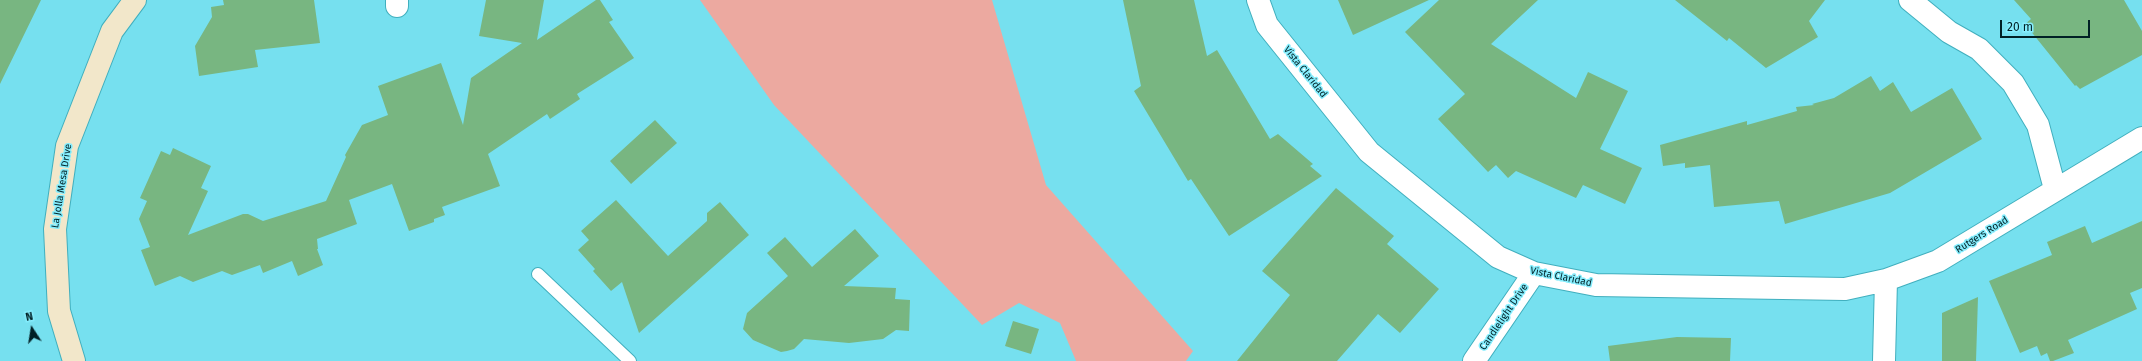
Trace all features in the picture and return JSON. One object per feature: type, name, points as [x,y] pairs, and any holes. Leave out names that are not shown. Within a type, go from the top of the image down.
[{"type":"street","name":"La Jolla Mesa Drive","points":[[74,361],[59,311],[55,229],[66,146],[112,31],[136,0]]},
{"type":"street","name":"Vista Claridad","points":[[1258,0],[1267,25],[1370,152],[1498,257],[1534,273],[1604,285],[1845,289],[1886,280]]},
{"type":"street","points":[[1910,0],[1949,32],[1979,49],[2013,83],[2038,125],[2055,190]]},
{"type":"street","name":"Rutgers Road","points":[[1886,280],[1938,262],[2142,138]]},
{"type":"street","name":"Candlelight Drive","points":[[1474,361],[1534,273]]},
{"type":"street","points":[[1884,361],[1886,280]]},
{"type":"lane","points":[[538,274],[630,361]]},
{"type":"shaded area","points":[[700,0],[992,0],[1046,185],[1193,351],[1186,361],[1076,361],[1060,323],[1019,303],[982,325],[774,105]]},
{"type":"building","points":[[0,0],[41,0],[0,84]]},
{"type":"building","points":[[223,0],[314,0],[320,43],[255,50],[258,67],[199,76],[195,46],[212,17],[211,7],[224,5]]},
{"type":"building","points":[[486,0],[544,0],[537,40],[596,0],[600,0],[613,20],[609,22],[634,58],[577,94],[580,99],[550,119],[547,114],[488,154],[500,186],[442,207],[445,215],[434,219],[434,222],[409,231],[392,184],[349,200],[357,224],[317,239],[317,249],[323,265],[298,276],[292,261],[263,273],[260,265],[232,275],[222,271],[193,282],[180,276],[155,286],[141,250],[150,247],[139,219],[147,201],[140,198],[161,151],[170,155],[173,148],[211,166],[201,188],[208,191],[188,235],[243,214],[248,214],[263,221],[326,201],[346,157],[345,155],[362,125],[388,115],[378,86],[441,63],[463,125],[471,78],[522,43],[479,36]]},
{"type":"building","points":[[1123,0],[1194,0],[1207,56],[1217,50],[1270,139],[1278,134],[1313,164],[1310,166],[1322,176],[1229,236],[1191,179],[1188,181],[1134,91],[1141,86]]},
{"type":"building","points":[[1338,0],[1429,0],[1353,35]]},
{"type":"building","points":[[1439,0],[1538,0],[1491,44],[1576,98],[1588,72],[1628,91],[1600,149],[1642,168],[1625,204],[1583,185],[1576,198],[1516,171],[1508,178],[1496,165],[1488,172],[1438,119],[1465,94],[1405,32]]},
{"type":"building","points":[[1675,0],[1825,0],[1809,21],[1818,37],[1766,68],[1729,38],[1727,41]]},
{"type":"building","points":[[2014,0],[2124,0],[2142,31],[2142,55],[2080,89],[2076,85],[2075,86],[2025,24],[2031,19]]},
{"type":"building","points":[[1871,76],[1880,91],[1893,82],[1911,112],[1952,88],[1982,139],[1890,193],[1785,224],[1779,201],[1714,207],[1710,165],[1685,168],[1685,163],[1663,166],[1660,145],[1747,121],[1747,125],[1797,111],[1796,107],[1814,105],[1812,104],[1834,98]]},
{"type":"building","points":[[655,120],[677,143],[631,184],[610,161]]},
{"type":"building","points":[[1336,188],[1394,236],[1387,244],[1439,289],[1400,333],[1378,314],[1337,361],[1237,361],[1290,295],[1262,271]]},
{"type":"building","points":[[616,200],[668,256],[707,221],[707,213],[720,202],[749,235],[639,333],[622,282],[611,291],[593,271],[595,269],[578,250],[589,240],[581,231]]},
{"type":"building","points":[[2142,221],[2142,288],[2130,293],[2137,309],[2068,340],[2074,353],[2053,361],[2050,361],[2047,353],[2041,356],[2037,346],[2020,353],[1989,281],[2052,255],[2047,242],[2085,226],[2092,243]]},
{"type":"building","points":[[855,229],[879,256],[844,286],[896,288],[895,299],[910,300],[909,331],[896,330],[883,339],[849,343],[804,339],[794,349],[781,352],[753,340],[743,329],[747,313],[788,276],[767,253],[785,237],[812,267]]},
{"type":"building","points":[[1978,297],[1976,361],[1942,361],[1942,313]]},
{"type":"building","points":[[1013,321],[1039,329],[1031,354],[1005,346]]},
{"type":"building","points":[[1677,337],[1731,338],[1730,361],[1610,361],[1608,346]]}]
